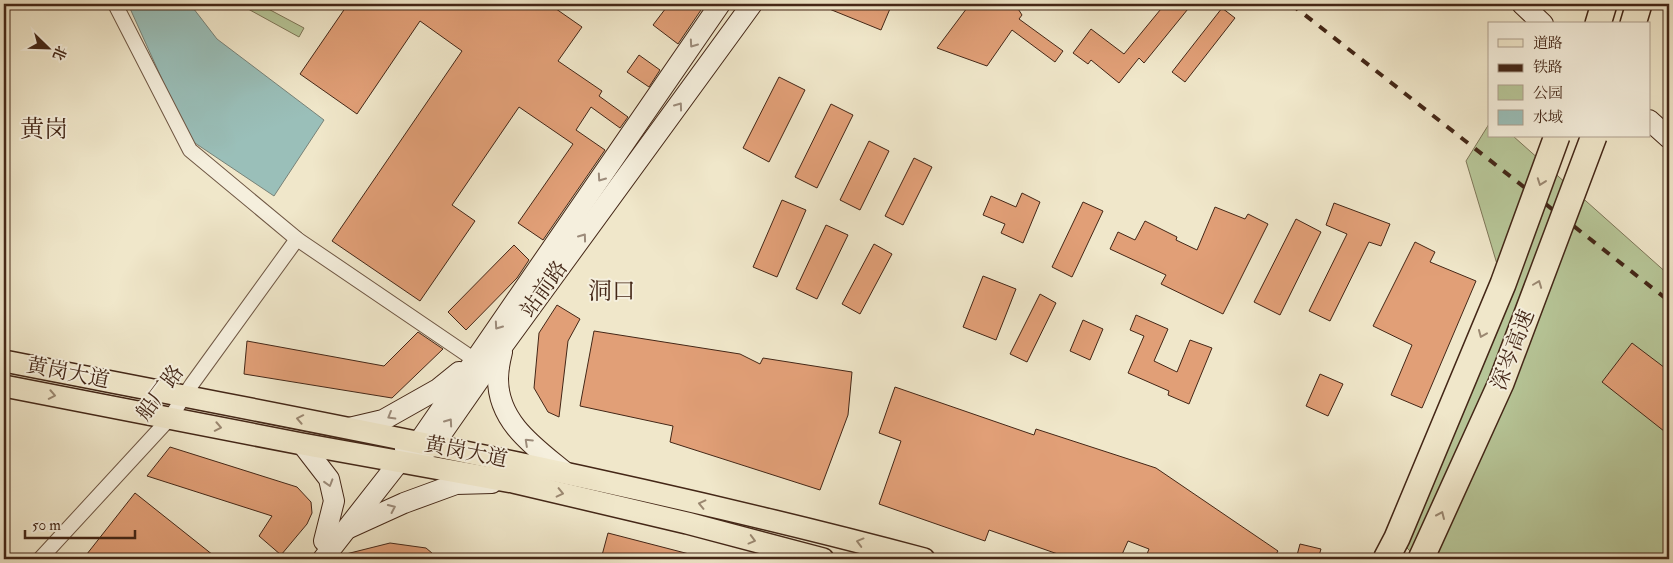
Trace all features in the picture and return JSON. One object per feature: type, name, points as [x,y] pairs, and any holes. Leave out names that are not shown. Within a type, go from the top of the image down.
[{"type":"highway","points":[[1599,22],[1604,4]]},
{"type":"highway","points":[[1634,22],[1639,4]]},
{"type":"highway","name":"深岑高速","points":[[1386,559],[1397,538],[1503,284],[1557,138]]},
{"type":"highway","name":"深岑高速","points":[[1421,559],[1500,383],[1593,138]]},
{"type":"main road","name":"黄岗大道","points":[[4,361],[566,472],[816,530],[924,559]]},
{"type":"main road","name":"黄岗大道","points":[[4,386],[302,444],[513,482],[687,523],[823,559]]},
{"type":"street","points":[[115,4],[190,150],[297,239],[475,360],[438,389],[383,420],[347,429]]},
{"type":"street","name":"站前路","points":[[425,444],[475,360],[720,4]]},
{"type":"street","name":"站前路","points":[[323,550],[392,460],[425,444],[502,346],[752,4]]},
{"type":"street","points":[[1522,4],[1542,22]]},
{"type":"street","points":[[1650,121],[1669,138]]},
{"type":"street","name":"船厂路","points":[[40,559],[170,418],[183,396],[297,239]]},
{"type":"street","points":[[502,346],[498,379],[500,396],[506,412],[516,430],[530,444],[566,472]]},
{"type":"street","points":[[302,444],[329,478],[334,501],[323,550]]},
{"type":"street","name":"站前路","points":[[307,559],[323,550],[348,529],[392,460]]},
{"type":"street","points":[[348,529],[404,503],[456,484],[513,482]]},
{"type":"green space","points":[[239,4],[259,4],[304,28],[299,37]]},
{"type":"green space","points":[[1488,126],[1488,138],[1515,138],[1669,275],[1669,559],[1418,559],[1397,538],[1503,284],[1466,161]]},
{"type":"water","points":[[128,4],[190,4],[217,39],[324,120],[274,196],[189,139]]},
{"type":"building","points":[[348,4],[549,4],[582,27],[558,61],[602,91],[599,96],[628,117],[620,128],[591,107],[576,130],[605,150],[543,240],[518,223],[573,144],[519,107],[452,205],[475,221],[420,301],[332,241],[462,51],[420,21],[357,114],[300,74]]},
{"type":"building","points":[[669,4],[699,4],[703,7],[678,44],[653,25]]},
{"type":"building","points":[[817,4],[892,4],[881,30]]},
{"type":"building","points":[[970,4],[1015,4],[1022,15],[1019,19],[1063,51],[1055,62],[1012,30],[987,66],[937,48]]},
{"type":"building","points":[[1165,4],[1192,4],[1144,63],[1139,58],[1119,83],[1091,60],[1088,64],[1073,53],[1091,29],[1124,54]]},
{"type":"building","points":[[1222,8],[1235,18],[1185,82],[1172,72]]},
{"type":"building","points":[[639,55],[660,70],[649,87],[627,72]]},
{"type":"building","points":[[779,77],[805,90],[769,162],[743,148]]},
{"type":"building","points":[[831,104],[853,115],[817,188],[795,177]]},
{"type":"building","points":[[869,141],[889,151],[860,210],[840,200]]},
{"type":"building","points":[[914,158],[932,167],[903,225],[885,216]]},
{"type":"building","points":[[1022,193],[1040,202],[1023,243],[1001,233],[1005,224],[983,215],[991,196],[1016,207]]},
{"type":"building","points":[[782,200],[806,210],[777,277],[753,267]]},
{"type":"building","points":[[1083,202],[1103,211],[1072,277],[1052,267]]},
{"type":"building","points":[[1334,203],[1390,224],[1381,246],[1369,242],[1330,321],[1309,311],[1347,234],[1326,225]]},
{"type":"building","points":[[1215,207],[1245,219],[1248,214],[1268,224],[1223,314],[1161,284],[1166,275],[1110,249],[1118,232],[1135,240],[1145,221],[1177,237],[1176,240],[1197,250]]},
{"type":"building","points":[[1296,219],[1321,232],[1280,315],[1254,302]]},
{"type":"building","points":[[826,225],[848,235],[817,299],[796,289]]},
{"type":"building","points":[[1415,242],[1435,252],[1430,262],[1476,281],[1422,408],[1391,395],[1412,345],[1373,326]]},
{"type":"building","points":[[874,244],[892,254],[860,314],[842,304]]},
{"type":"building","points":[[514,245],[529,260],[517,278],[466,330],[448,312]]},
{"type":"building","points":[[983,276],[1016,289],[996,340],[963,327]]},
{"type":"building","points":[[1040,294],[1056,303],[1027,362],[1010,354]]},
{"type":"building","points":[[557,305],[580,319],[568,341],[559,417],[548,412],[534,388],[539,333]]},
{"type":"building","points":[[1136,315],[1168,329],[1154,361],[1177,372],[1190,340],[1212,348],[1189,404],[1168,395],[1169,391],[1128,373],[1144,336],[1130,330]]},
{"type":"building","points":[[1083,320],[1103,329],[1090,360],[1070,351]]},
{"type":"building","points":[[594,331],[740,354],[760,364],[763,358],[852,372],[848,415],[820,490],[670,442],[673,426],[580,406]]},
{"type":"building","points":[[418,332],[443,349],[392,398],[244,374],[247,341],[384,366]]},
{"type":"building","points":[[1632,343],[1669,371],[1669,435],[1602,382]]},
{"type":"building","points":[[1320,374],[1343,384],[1328,416],[1306,406]]},
{"type":"building","points":[[895,387],[1034,435],[1036,429],[1156,468],[1278,551],[1273,559],[1145,559],[1149,549],[1128,541],[1120,559],[1072,559],[989,530],[985,541],[879,504],[901,441],[879,433]]},
{"type":"building","points":[[170,447],[297,487],[311,502],[312,513],[307,524],[281,555],[259,536],[272,516],[147,476]]},
{"type":"building","points":[[135,493],[218,559],[83,559]]},
{"type":"building","points":[[608,533],[693,555],[692,559],[601,559]]},
{"type":"building","points":[[390,543],[426,548],[439,559],[342,559],[342,555]]},
{"type":"building","points":[[1300,544],[1321,549],[1318,559],[1296,559]]},
{"type":"railway","points":[[1291,4],[1669,301]]},
{"type":"district","name":"黄岗","points":[[44,129]]},
{"type":"district","name":"洞口","points":[[612,291]]}]
